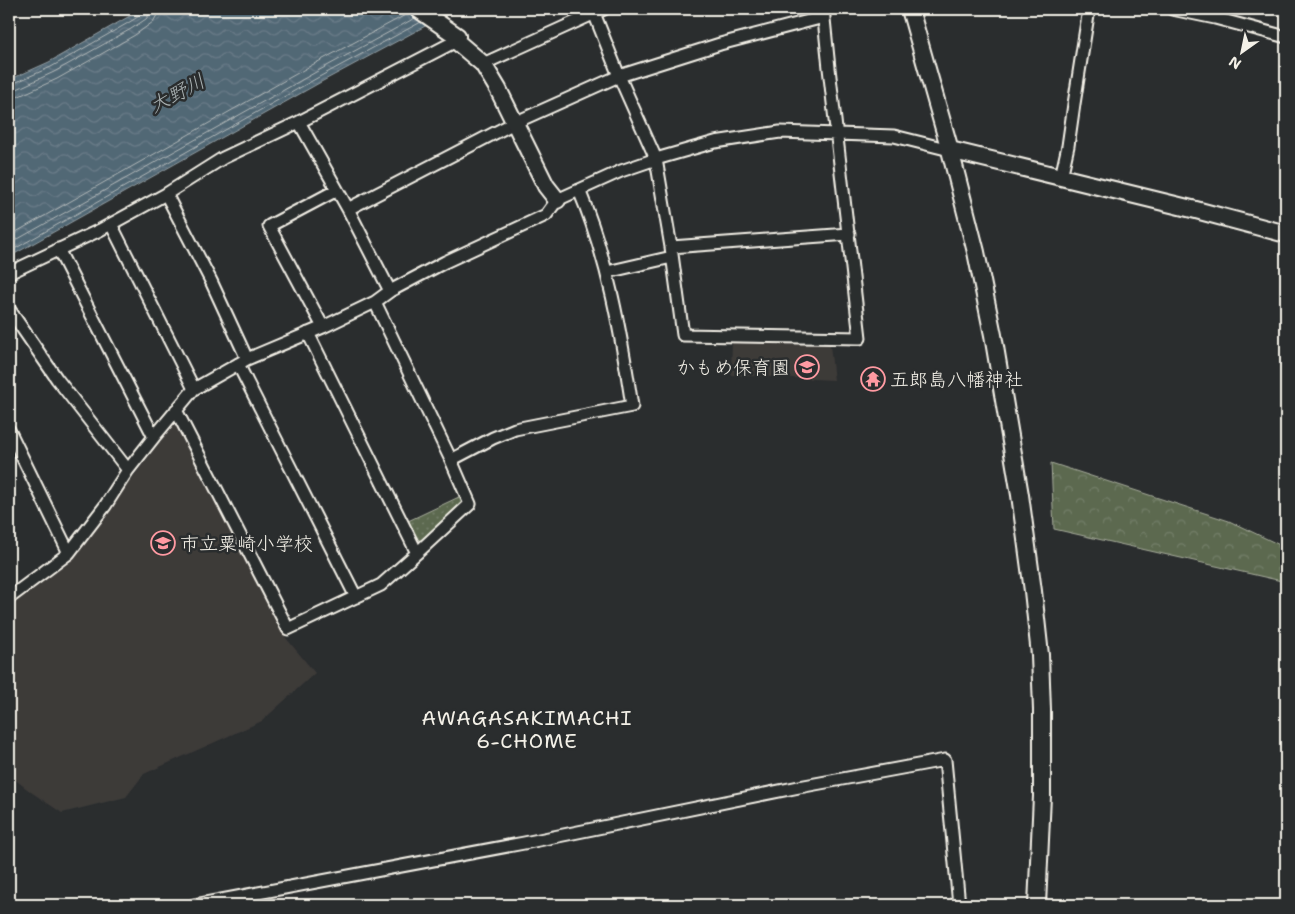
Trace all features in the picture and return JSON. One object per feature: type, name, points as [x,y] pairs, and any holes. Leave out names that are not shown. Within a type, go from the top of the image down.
[{"type":"street","points":[[418,9],[456,38],[484,64],[546,186],[557,200]]},
{"type":"street","points":[[910,9],[950,150],[976,252],[993,335],[1020,495],[1040,655],[1042,796],[1037,905]]},
{"type":"street","points":[[1061,177],[1068,146],[1089,9]]},
{"type":"street","points":[[1172,9],[1215,18],[1286,37]]},
{"type":"street","points":[[348,209],[514,123],[619,76],[824,13],[828,68],[860,338],[683,335],[656,159],[619,76],[599,11],[484,64]]},
{"type":"street","points":[[9,273],[111,224],[166,194],[224,158],[298,122],[456,38]]},
{"type":"street","points":[[298,122],[348,209],[390,291]]},
{"type":"street","points":[[9,598],[69,553],[105,506],[128,470],[194,388],[243,361],[323,327],[375,302],[390,291],[470,250],[546,215],[557,200],[621,171],[656,159],[716,142],[780,132],[894,136],[1286,234]]},
{"type":"street","points":[[323,327],[269,226],[337,190]]},
{"type":"street","points":[[451,460],[515,429],[632,406],[623,346],[607,272],[588,211],[579,190]]},
{"type":"street","points":[[166,194],[211,281],[243,361],[356,597]]},
{"type":"street","points":[[111,224],[194,388]]},
{"type":"street","points":[[607,272],[671,252],[849,234]]},
{"type":"street","points":[[58,249],[154,437]]},
{"type":"street","points":[[176,410],[288,629],[381,585],[470,504],[451,460],[375,302]]},
{"type":"street","points":[[9,309],[57,379],[128,470]]},
{"type":"street","points":[[308,333],[417,553]]},
{"type":"street","points":[[9,430],[69,553]]},
{"type":"street","points":[[194,905],[945,760],[958,905]]},
{"type":"shaded area","points":[[732,340],[830,345],[834,380],[731,375]]},
{"type":"shaded area","points":[[177,419],[286,638],[315,673],[262,721],[144,774],[126,797],[62,813],[9,775],[9,606],[67,563]]},
{"type":"green space","points":[[1051,463],[1229,521],[1286,548],[1286,582],[1054,529]]},
{"type":"green space","points":[[461,496],[462,505],[422,540],[416,540],[406,522]]},
{"type":"water","name":"大野川","points":[[142,9],[457,9],[321,82],[9,257],[9,80],[49,62]]},
{"type":"place","name":"かもめ保育園","points":[[807,367]]},
{"type":"place","name":"五郎島八幡神社","points":[[873,379]]},
{"type":"place","name":"市立粟崎小学校","points":[[163,543]]},
{"type":"district","name":"AWAGASAKIMACHI 6-CHOME","points":[[527,730]]}]
